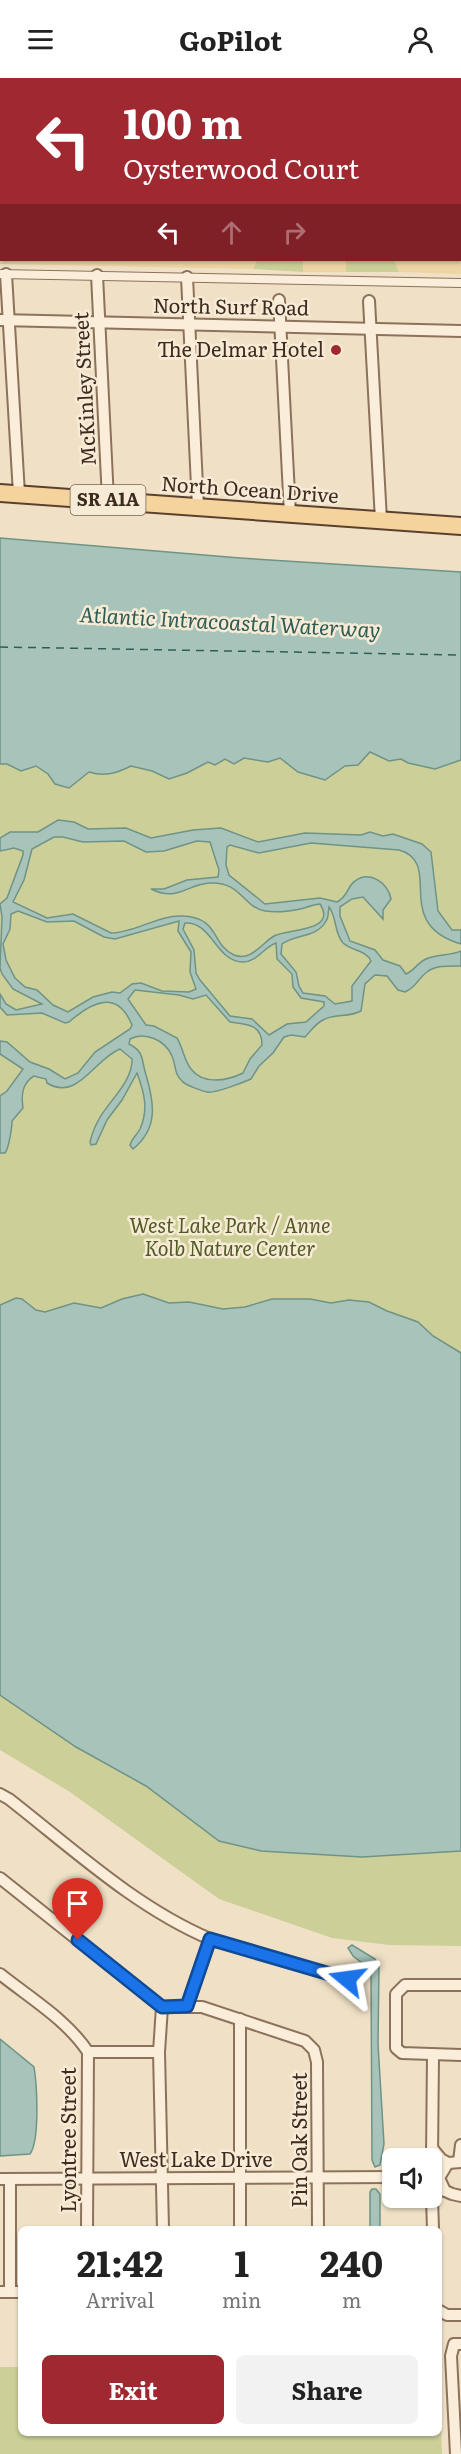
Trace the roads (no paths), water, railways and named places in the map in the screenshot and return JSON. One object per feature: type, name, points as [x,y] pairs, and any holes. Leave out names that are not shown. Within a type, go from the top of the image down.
[{"type":"main road","name":"North Ocean Drive","points":[[0,493],[461,525]]},
{"type":"street","points":[[19,494],[4,320],[3,274],[461,283]]},
{"type":"street","name":"McKinley Street","points":[[97,275],[108,501]]},
{"type":"street","points":[[187,277],[198,507]]},
{"type":"street","points":[[279,300],[290,514]]},
{"type":"street","points":[[369,301],[381,520]]},
{"type":"street","name":"North Surf Road","points":[[4,320],[461,332]]},
{"type":"street","points":[[0,1794],[156,1912],[210,1939],[347,1979]]},
{"type":"street","points":[[0,1878],[162,2007],[202,2007],[240,2019],[240,2226]]},
{"type":"street","points":[[187,2006],[210,1939]]},
{"type":"street","points":[[0,1974],[66,2026],[88,2052],[159,2052]]},
{"type":"street","points":[[461,1985],[405,1985],[396,1994],[396,2048],[402,2053],[461,2055]]},
{"type":"street","points":[[162,2007],[159,2052],[163,2226]]},
{"type":"street","name":"Pin Oak Street","points":[[240,2019],[305,2041],[314,2050],[317,2062],[318,2226]]},
{"type":"street","name":"Lyontree Street","points":[[87,2226],[88,2052]]},
{"type":"street","points":[[432,2148],[433,2055]]},
{"type":"street","points":[[433,2226],[432,2211],[440,2200],[453,2194],[439,2178],[456,2162],[461,2145]]},
{"type":"street","name":"West Lake Drive","points":[[5,2179],[382,2177]]},
{"type":"street","points":[[5,2179],[10,2292]]},
{"type":"street","points":[[442,2312],[447,2315],[461,2315]]},
{"type":"street","points":[[456,2454],[451,2356],[457,2344]]},
{"type":"water","name":"Atlantic Intracoastal Waterway","points":[[0,538],[240,558],[461,572],[461,760],[435,769],[408,763],[401,759],[389,761],[370,752],[358,765],[345,766],[325,780],[298,772],[280,758],[268,762],[244,758],[234,764],[225,759],[215,765],[208,762],[169,779],[152,771],[131,766],[111,774],[89,772],[69,788],[55,784],[48,774],[36,766],[21,771],[7,764],[0,764]]},
{"type":"water","points":[[58,820],[74,822],[88,829],[126,828],[151,838],[193,830],[221,828],[258,842],[305,833],[361,835],[370,832],[383,836],[393,834],[422,844],[431,852],[438,911],[452,930],[461,930],[461,944],[440,934],[428,922],[422,908],[418,867],[412,857],[399,850],[311,843],[259,853],[230,845],[227,847],[226,865],[229,875],[265,904],[320,898],[337,902],[344,897],[355,881],[367,877],[378,880],[386,888],[391,899],[383,910],[383,919],[363,897],[352,899],[340,907],[340,916],[350,941],[375,950],[383,960],[400,966],[406,974],[426,959],[461,951],[461,966],[435,968],[405,992],[398,990],[387,976],[375,975],[365,984],[361,1011],[323,1020],[305,1037],[291,1035],[284,1037],[251,1079],[216,1091],[205,1091],[184,1083],[179,1078],[169,1050],[160,1041],[142,1036],[130,1039],[129,1044],[138,1050],[142,1057],[152,1105],[151,1123],[141,1141],[133,1149],[130,1145],[143,1122],[145,1108],[137,1073],[122,1100],[107,1120],[96,1144],[91,1145],[90,1142],[99,1119],[129,1075],[132,1059],[120,1049],[77,1083],[68,1087],[58,1087],[47,1083],[46,1079],[34,1076],[25,1086],[22,1094],[23,1108],[12,1121],[5,1153],[0,1153],[0,1096],[7,1091],[23,1069],[0,1054],[0,1041],[7,1042],[30,1062],[49,1069],[65,1079],[78,1073],[95,1052],[130,1029],[132,1025],[126,1014],[112,1003],[104,1002],[95,1005],[65,1023],[42,1013],[7,1015],[0,1007],[0,994],[6,1004],[16,1010],[42,1004],[13,989],[0,968],[2,917],[0,904],[7,898],[23,851],[14,848],[0,851],[0,838],[10,832],[38,832]],"holes":[[[54,837],[83,842],[124,841],[146,852],[164,851],[197,841],[210,842],[219,870],[218,877],[187,880],[164,889],[151,889],[168,894],[201,884],[220,883],[235,890],[257,909],[275,912],[292,911],[320,904],[324,913],[317,925],[274,936],[246,956],[234,955],[227,950],[209,926],[194,918],[173,916],[111,933],[73,914],[47,918],[13,902],[24,880],[32,849]],[[329,907],[343,943],[366,955],[371,961],[352,986],[352,1001],[335,1004],[325,996],[303,993],[296,972],[281,954],[282,944],[312,933],[328,918]],[[18,911],[47,922],[74,921],[104,937],[115,939],[179,921],[178,931],[191,952],[190,972],[196,989],[189,992],[162,991],[141,983],[132,984],[120,993],[112,992],[93,997],[68,1012],[53,1005],[37,990],[25,987],[15,978],[6,960],[3,944],[10,929],[11,914]],[[185,923],[202,928],[226,956],[243,962],[252,960],[276,943],[277,959],[292,974],[293,987],[301,998],[324,1002],[324,1006],[306,1022],[287,1024],[269,1035],[252,1019],[230,1016],[196,973],[194,950],[183,929]],[[135,990],[179,995],[193,999],[206,995],[230,1022],[252,1026],[256,1029],[262,1045],[250,1059],[243,1073],[230,1078],[209,1079],[196,1074],[191,1069],[177,1038],[154,1026],[146,1025],[128,999]]]},
{"type":"water","points":[[143,1294],[169,1303],[189,1302],[223,1309],[245,1307],[272,1299],[310,1299],[331,1303],[349,1300],[369,1302],[418,1322],[433,1336],[461,1353],[461,1851],[362,1857],[261,1851],[219,1841],[146,1786],[76,1747],[0,1695],[0,1305],[16,1298],[22,1299],[36,1310],[45,1312],[74,1303],[101,1308],[122,1299]]},
{"type":"water","points":[[352,1945],[375,1959],[379,1966],[378,2044],[384,2144],[380,2165],[375,2167],[372,2160],[371,1970],[353,1956],[348,1948]]},
{"type":"water","points":[[0,2039],[34,2067],[37,2099],[36,2125],[30,2154],[0,2156]]},
{"type":"water","points":[[376,2189],[380,2194],[380,2226],[370,2226],[370,2192]]},
{"type":"place","name":"The Delmar Hotel","points":[[336,350]]},
{"type":"park label","name":"West Lake Park / Anne Kolb Nature Center","points":[[230,1238]]}]
